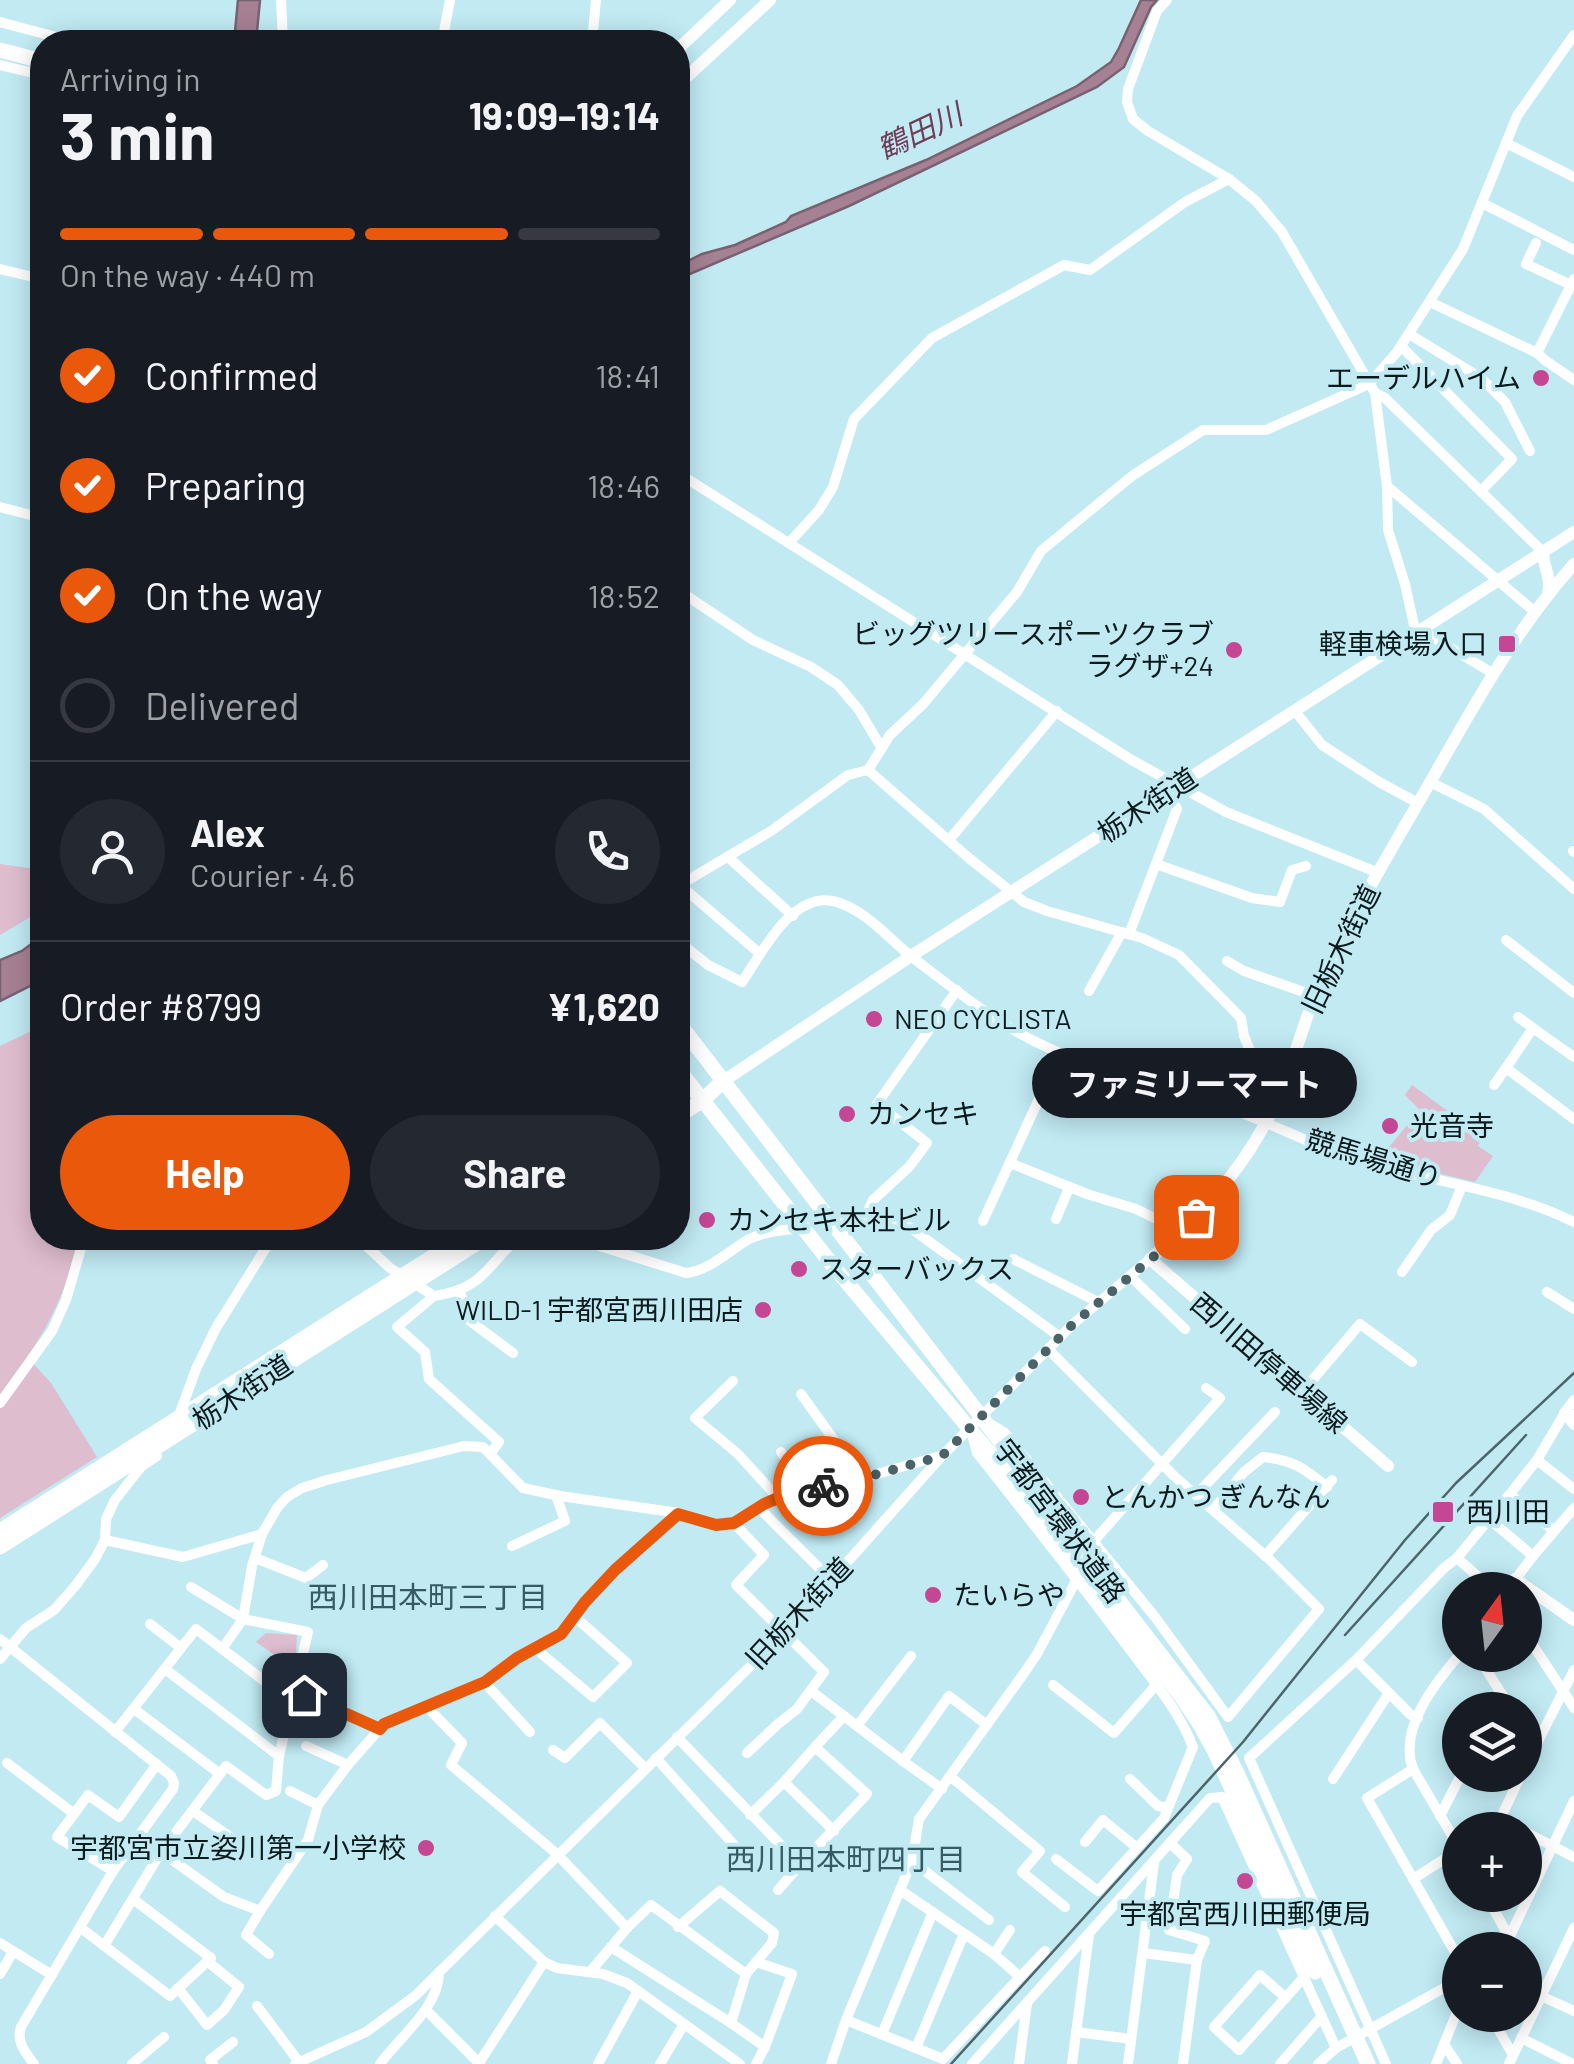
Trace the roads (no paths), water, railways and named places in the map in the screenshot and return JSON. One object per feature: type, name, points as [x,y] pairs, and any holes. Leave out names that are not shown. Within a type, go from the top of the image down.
[{"type":"highway","points":[[0,50],[30,58]]},
{"type":"highway","name":"宇都宮環状道路","points":[[690,1038],[833,1224],[976,1423],[1146,1643],[1200,1723],[1368,2064]]},
{"type":"highway","name":"栃木街道","points":[[690,1097],[722,1082]]},
{"type":"highway","name":"宇都宮環状道路","points":[[690,1085],[834,1267],[976,1423]]},
{"type":"highway","name":"栃木街道","points":[[690,1103],[698,1095]]},
{"type":"highway","name":"栃木街道","points":[[0,1546],[446,1250]]},
{"type":"highway","name":"栃木街道","points":[[0,1531],[406,1280],[462,1250]]},
{"type":"highway","name":"宇都宮環状道路","points":[[1353,2039],[1357,2064]]},
{"type":"main road","points":[[690,37],[730,0]]},
{"type":"main road","points":[[690,73],[770,0]]},
{"type":"main road","name":"栃木街道","points":[[722,1082],[911,956],[1574,532]]},
{"type":"main road","points":[[1543,552],[1549,588]]},
{"type":"main road","name":"旧栃木街道","points":[[1150,1259],[1232,1178],[1266,1123],[1315,996],[1379,873],[1494,674],[1549,588],[1574,561]]},
{"type":"main road","points":[[1522,565],[1536,567],[1549,588]]},
{"type":"main road","name":"西川田停車場線","points":[[1150,1259],[1388,1466]]},
{"type":"main road","points":[[1542,1602],[1574,1620]]},
{"type":"street","points":[[281,0],[282,30]]},
{"type":"street","points":[[444,30],[450,0]]},
{"type":"street","points":[[593,30],[596,0]]},
{"type":"street","points":[[1168,0],[1157,11],[1128,89],[1132,119],[1230,178],[1282,232],[1372,389],[1388,486],[1388,530],[1418,632],[1494,674]]},
{"type":"street","points":[[0,22],[30,30]]},
{"type":"street","points":[[690,879],[772,831],[848,775],[868,770],[890,735],[923,704],[1017,592],[1042,551],[1132,476],[1203,430],[1266,430],[1372,389],[1463,249],[1516,116],[1574,36]]},
{"type":"street","points":[[0,64],[30,72]]},
{"type":"street","points":[[1506,143],[1574,177]]},
{"type":"street","points":[[790,543],[833,487],[854,419],[932,338],[1064,265],[1090,270],[1185,202],[1230,178]]},
{"type":"street","points":[[1482,203],[1574,250]]},
{"type":"street","points":[[1536,243],[1526,264],[1572,282],[1537,352]]},
{"type":"street","points":[[0,268],[30,276]]},
{"type":"street","points":[[1430,302],[1537,352],[1574,380]]},
{"type":"street","points":[[1409,334],[1481,378],[1505,402],[1530,451]]},
{"type":"street","points":[[1400,346],[1512,459],[1481,492]]},
{"type":"street","points":[[1372,389],[1543,552]]},
{"type":"street","points":[[690,480],[1174,789],[1379,873]]},
{"type":"street","points":[[1388,486],[1536,612]]},
{"type":"street","points":[[0,507],[30,515]]},
{"type":"street","points":[[690,598],[753,640],[811,666],[838,685],[882,747]]},
{"type":"street","points":[[949,840],[1057,711]]},
{"type":"street","points":[[1295,711],[1322,745],[1418,803]]},
{"type":"street","points":[[868,770],[1024,902],[1126,933],[1179,955],[1240,1018],[1253,1058],[1288,1073]]},
{"type":"street","points":[[1430,782],[1484,808],[1574,889]]},
{"type":"street","points":[[1089,991],[1126,933],[1156,864],[1177,809],[1174,789]]},
{"type":"street","points":[[690,951],[708,965],[742,982],[759,953],[792,916],[728,857]]},
{"type":"street","points":[[1156,864],[1252,898],[1280,902],[1292,870],[1306,866]]},
{"type":"street","points":[[690,894],[759,953]]},
{"type":"street","name":"競馬場通り","points":[[792,916],[810,904],[829,900],[854,909],[1003,1023],[1100,1069],[1222,1106],[1352,1158],[1539,1207],[1574,1222]]},
{"type":"street","points":[[1506,940],[1574,993]]},
{"type":"street","points":[[1227,961],[1244,971],[1315,996]]},
{"type":"street","points":[[866,1216],[874,1200],[926,1143],[878,1104],[957,990]]},
{"type":"street","points":[[1518,1017],[1574,1057]]},
{"type":"street","points":[[1494,1085],[1533,1028]]},
{"type":"street","points":[[983,1221],[1060,1053]]},
{"type":"street","points":[[1506,1068],[1574,1119]]},
{"type":"street","points":[[1010,1163],[1069,1188],[1136,1209],[1181,1231]]},
{"type":"street","points":[[1402,1272],[1431,1230],[1450,1216],[1462,1186]]},
{"type":"street","points":[[1056,1218],[1069,1188]]},
{"type":"street","points":[[833,1224],[854,1216],[881,1215],[908,1226],[1060,1337]]},
{"type":"street","points":[[610,1250],[686,1273],[700,1270],[751,1238],[804,1228]]},
{"type":"street","points":[[0,1403],[52,1331],[81,1250]]},
{"type":"street","points":[[177,1420],[216,1328],[265,1250]]},
{"type":"street","points":[[372,1250],[406,1280],[434,1296]]},
{"type":"street","points":[[490,1454],[498,1442],[429,1379],[426,1352],[398,1327],[434,1296],[458,1291],[484,1276],[507,1250]]},
{"type":"street","points":[[1013,1258],[1098,1302]]},
{"type":"street","name":"旧栃木街道","points":[[297,2063],[377,2025],[416,1996],[784,1632],[942,1456],[1048,1348],[1150,1259]]},
{"type":"street","points":[[1130,1276],[1185,1329]]},
{"type":"street","points":[[458,1291],[466,1304],[466,1318],[513,1354]]},
{"type":"street","points":[[1547,1292],[1574,1308]]},
{"type":"street","points":[[1302,1391],[1360,1324],[1412,1362]]},
{"type":"street","points":[[1048,1348],[1163,1465],[1266,1556],[1319,1610],[1228,1717],[1155,1617],[1004,1432],[976,1423],[977,1454],[1077,1579],[1184,1724],[1193,1746],[1164,1818],[1098,1891],[1056,1859]]},
{"type":"street","points":[[733,1381],[695,1418],[738,1454],[778,1498]]},
{"type":"street","points":[[1094,1542],[1220,1398],[1206,1388]]},
{"type":"street","points":[[802,1394],[842,1451],[856,1480]]},
{"type":"street","points":[[1353,2039],[1249,1758],[1356,1660],[1457,1558],[1536,1460],[1569,1414],[1574,1400]]},
{"type":"street","points":[[1196,1494],[1275,1412]]},
{"type":"street","points":[[1569,1414],[1574,1424]]},
{"type":"street","points":[[222,1649],[244,1620],[262,1534],[277,1508],[302,1488],[464,1446],[483,1447],[523,1488],[678,1514],[716,1525],[734,1523],[778,1498],[942,1456]]},
{"type":"street","points":[[781,1452],[808,1489]]},
{"type":"street","points":[[0,1659],[5,1644],[54,1610],[76,1585],[105,1540],[106,1519],[114,1500],[141,1467],[157,1456]]},
{"type":"street","points":[[1213,1510],[1244,1472],[1263,1457],[1301,1465],[1329,1484],[1266,1556]]},
{"type":"street","points":[[1536,1460],[1574,1488]]},
{"type":"street","points":[[1510,1494],[1554,1531]]},
{"type":"street","points":[[512,1546],[566,1521],[556,1495]]},
{"type":"street","points":[[758,1508],[832,1581]]},
{"type":"street","points":[[1521,1572],[1574,1508]]},
{"type":"street","points":[[270,1954],[246,1935],[308,1840],[318,1806],[384,1724],[485,1682],[517,1658],[561,1634],[615,1570],[678,1514]]},
{"type":"street","points":[[1490,1520],[1533,1556]]},
{"type":"street","points":[[734,1523],[764,1555],[736,1585],[824,1672],[797,1709],[748,1753]]},
{"type":"street","points":[[105,1540],[182,1557],[262,1534]]},
{"type":"street","points":[[255,1558],[306,1578],[323,1564]]},
{"type":"street","points":[[1457,1558],[1473,1572]]},
{"type":"street","points":[[831,2064],[912,1860],[919,1820],[1037,1654],[1077,1579]]},
{"type":"street","points":[[104,1946],[161,1852],[226,1766],[266,1795],[276,1791],[278,1756],[308,1632],[244,1620],[191,1588]]},
{"type":"street","points":[[536,1648],[593,1697],[628,1663],[575,1617]]},
{"type":"street","points":[[150,1624],[180,1648]]},
{"type":"street","points":[[115,1732],[196,1629],[292,1702]]},
{"type":"street","points":[[5,1644],[172,1776],[174,1783],[113,1871],[18,2036],[34,2064]]},
{"type":"street","points":[[857,1726],[911,1656]]},
{"type":"street","points":[[1542,1659],[1574,1708]]},
{"type":"street","points":[[1356,1660],[1418,1718]]},
{"type":"street","points":[[164,1669],[278,1756]]},
{"type":"street","points":[[1542,1732],[1574,1670]]},
{"type":"street","points":[[1442,1819],[1408,1756],[1409,1740],[1418,1718],[1433,1686],[1445,1672]]},
{"type":"street","points":[[485,1682],[530,1732]]},
{"type":"street","points":[[1053,1685],[1114,1732],[1156,1686]]},
{"type":"street","points":[[811,1691],[942,1789]]},
{"type":"street","points":[[1333,1779],[1389,1693]]},
{"type":"street","points":[[304,1695],[380,1729]]},
{"type":"street","points":[[903,1760],[949,1696],[987,1725]]},
{"type":"street","points":[[428,1708],[462,1743],[451,1765],[558,1854],[627,1928]]},
{"type":"street","points":[[134,1710],[220,1774]]},
{"type":"street","points":[[750,1815],[844,1716]]},
{"type":"street","points":[[553,1750],[565,1758],[600,1723],[645,1768]]},
{"type":"street","points":[[677,1737],[800,1866]]},
{"type":"street","points":[[306,1746],[348,1765]]},
{"type":"street","points":[[778,1890],[866,1794],[815,1748]]},
{"type":"street","points":[[656,1758],[735,1846]]},
{"type":"street","points":[[8,1763],[72,1813]]},
{"type":"street","points":[[113,1871],[57,1837],[88,1795],[118,1817],[157,1764]]},
{"type":"street","points":[[1413,1769],[1367,1798],[1443,1932]]},
{"type":"street","points":[[950,1777],[1040,1851],[1022,1872],[1065,1908]]},
{"type":"street","points":[[1130,1779],[1158,1806],[1168,1808]]},
{"type":"street","points":[[784,1782],[834,1831]]},
{"type":"street","points":[[290,1792],[318,1806]]},
{"type":"street","points":[[1440,1816],[1452,1792]]},
{"type":"street","points":[[972,2064],[1210,1798],[1222,1798],[1322,2016],[1386,2064]]},
{"type":"street","points":[[1518,1932],[1574,1801]]},
{"type":"street","points":[[193,1811],[239,1843],[294,1860]]},
{"type":"street","points":[[1085,1842],[1103,1820],[1136,1847]]},
{"type":"street","points":[[1542,1841],[1574,1857]]},
{"type":"street","points":[[1170,1843],[1187,1859],[1177,1875],[1168,1930],[1205,1941],[1197,1960],[1183,2064]]},
{"type":"street","points":[[161,1852],[224,1896],[260,1911]]},
{"type":"street","points":[[912,1860],[989,1920]]},
{"type":"street","points":[[1413,1879],[1442,1860]]},
{"type":"street","points":[[1128,2064],[1154,1862]]},
{"type":"street","points":[[900,1890],[994,1954],[1020,1977]]},
{"type":"street","points":[[678,1927],[720,1891],[774,1933],[772,1943],[746,1974],[730,2024]]},
{"type":"street","points":[[81,1928],[170,1996],[211,1958],[133,1900]]},
{"type":"street","points":[[590,1972],[651,1905],[746,1974]]},
{"type":"street","points":[[882,2034],[933,1912]]},
{"type":"street","points":[[495,1916],[544,1962],[627,1983],[726,2060],[740,2064]]},
{"type":"street","points":[[1542,1994],[1574,1928]]},
{"type":"street","points":[[994,1954],[1010,1930]]},
{"type":"street","points":[[1072,2064],[1089,1932]]},
{"type":"street","points":[[916,2048],[964,1934]]},
{"type":"street","points":[[0,1944],[52,1975]]},
{"type":"street","points":[[611,1947],[764,2047]]},
{"type":"street","points":[[846,2020],[942,2059],[1045,1950]]},
{"type":"street","points":[[0,1974],[13,1952]]},
{"type":"street","points":[[1143,1953],[1197,1960]]},
{"type":"street","points":[[178,1988],[206,2024],[224,2010],[239,1987],[207,1962]]},
{"type":"street","points":[[426,2010],[479,2064],[544,1962]]},
{"type":"street","points":[[756,1962],[792,1974],[756,2064]]},
{"type":"street","points":[[380,2064],[426,2010],[436,1992],[439,1972]]},
{"type":"street","points":[[1286,1998],[1260,1975],[1214,2027],[1239,2050],[1286,1998],[1304,1977]]},
{"type":"street","points":[[1318,2064],[1353,2039],[1442,1989]]},
{"type":"street","points":[[598,2064],[638,1991]]},
{"type":"street","points":[[1542,1996],[1574,2011]]},
{"type":"street","points":[[1019,2064],[1027,2002]]},
{"type":"street","points":[[257,2006],[297,2063]]},
{"type":"street","points":[[1280,2064],[1322,2016]]},
{"type":"street","points":[[660,2064],[684,2024]]},
{"type":"street","points":[[1076,2032],[1131,2038]]},
{"type":"street","points":[[1436,2064],[1449,2032]]},
{"type":"street","points":[[1498,2032],[1511,2060]]},
{"type":"street","points":[[1511,2060],[1524,2032]]},
{"type":"street","points":[[132,2064],[164,2036]]},
{"type":"street","points":[[1521,2038],[1574,2064]]},
{"type":"street","points":[[213,2064],[210,2060],[233,2042]]},
{"type":"street","points":[[1444,2044],[1457,2064]]},
{"type":"railway","points":[[951,2064],[1243,1742],[1405,1540],[1456,1483],[1574,1373]]},
{"type":"railway","points":[[1345,1635],[1526,1435]]},
{"type":"place","name":"エーデルハイム","points":[[1541,378]]},
{"type":"place","name":"軽車検場入口","points":[[1507,644]]},
{"type":"place","name":"ビッグツリースポーツクラブ ラグザ+24","points":[[1234,650]]},
{"type":"place","name":"NEO CYCLISTA","points":[[874,1019]]},
{"type":"place","name":"カンセキ","points":[[847,1114]]},
{"type":"place","name":"光音寺","points":[[1390,1126]]},
{"type":"place","name":"ファミリーマート","points":[[1196,1217]]},
{"type":"place","name":"カンセキ本社ビル","points":[[707,1220]]},
{"type":"place","name":"スターバックス","points":[[799,1269]]},
{"type":"place","name":"WILD-1 宇都宮西川田店","points":[[763,1310]]},
{"type":"place","name":"とんかつ ぎんなん","points":[[1081,1497]]},
{"type":"place","name":"西川田","points":[[1443,1512]]},
{"type":"place","name":"たいらや","points":[[933,1595]]},
{"type":"place","name":"宇都宮市立姿川第一小学校","points":[[426,1848]]},
{"type":"place","name":"宇都宮西川田郵便局","points":[[1245,1881]]},
{"type":"district","name":"西川田本町三丁目","points":[[428,1598]]},
{"type":"district","name":"西川田本町四丁目","points":[[846,1860]]},
{"type":"water label","name":"鶴田川","points":[[920,132]]}]
